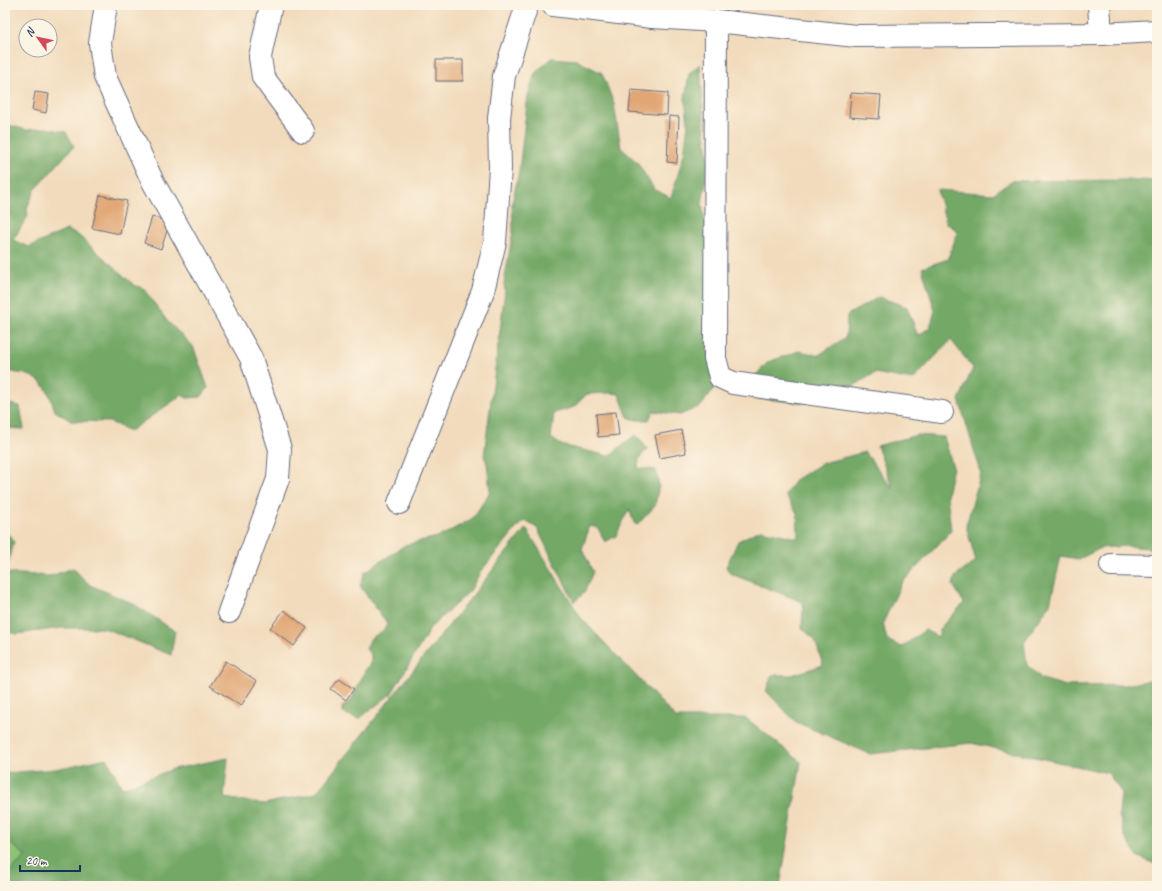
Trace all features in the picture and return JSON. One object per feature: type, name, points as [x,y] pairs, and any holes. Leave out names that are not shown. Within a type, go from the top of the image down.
[{"type":"street","points":[[106,5],[100,43],[105,77],[152,180],[251,358],[280,449],[278,479],[229,612]]},
{"type":"street","points":[[271,5],[260,57],[263,77],[303,131]]},
{"type":"street","points":[[399,503],[483,291],[495,242],[500,168],[499,118],[504,76],[527,5]]},
{"type":"street","points":[[553,5],[652,11],[716,21],[856,36],[1101,34],[1157,31]]},
{"type":"street","points":[[1099,5],[1101,34]]},
{"type":"street","points":[[716,21],[715,358],[720,376],[733,383],[942,412]]},
{"type":"street","points":[[1111,565],[1157,566]]},
{"type":"green space","points":[[552,58],[576,60],[602,73],[614,104],[621,148],[637,162],[654,189],[671,198],[684,154],[688,124],[685,98],[689,74],[700,64],[704,124],[709,164],[702,204],[712,264],[707,342],[715,387],[701,406],[680,415],[653,411],[649,420],[636,420],[628,417],[619,394],[610,393],[587,394],[574,407],[554,413],[551,438],[561,445],[609,456],[635,435],[640,439],[647,449],[639,459],[638,468],[656,470],[659,485],[655,506],[637,525],[634,523],[629,509],[616,536],[605,542],[598,528],[590,526],[582,549],[593,572],[584,593],[574,602],[537,528],[525,521],[520,524],[481,571],[470,591],[431,627],[392,693],[359,719],[343,713],[342,707],[351,701],[366,669],[371,663],[371,655],[366,649],[371,638],[383,631],[387,623],[360,586],[365,572],[405,545],[441,536],[473,518],[490,492],[487,463],[484,456],[505,291],[504,283],[513,231],[512,204],[519,171],[528,95],[535,73]]},
{"type":"green space","points":[[5,124],[27,130],[46,128],[66,132],[74,146],[35,190],[27,208],[28,216],[13,240],[29,247],[67,230],[78,235],[134,285],[143,288],[168,322],[193,346],[208,388],[201,397],[187,398],[182,395],[130,431],[110,422],[71,421],[55,411],[49,394],[39,381],[28,375],[14,372],[5,367]]},
{"type":"green space","points":[[1012,181],[1157,181],[1157,549],[1127,546],[1101,548],[1079,559],[1061,556],[1050,604],[1024,642],[1027,665],[1042,679],[1066,686],[1126,685],[1157,679],[1157,865],[1137,856],[1125,837],[1119,815],[1121,792],[1108,773],[971,743],[870,754],[796,722],[766,691],[772,675],[792,675],[823,665],[815,640],[802,628],[803,602],[731,574],[726,567],[738,541],[760,530],[798,538],[797,513],[785,495],[796,479],[823,463],[865,452],[893,489],[877,446],[917,435],[944,437],[953,467],[947,495],[951,531],[901,584],[883,623],[887,640],[902,647],[925,630],[938,637],[941,627],[964,603],[953,585],[955,577],[976,561],[966,526],[981,473],[959,400],[973,368],[951,340],[913,380],[875,373],[852,387],[836,382],[805,403],[752,398],[755,376],[768,362],[799,351],[819,355],[846,337],[847,315],[879,297],[907,307],[918,336],[930,327],[935,311],[922,268],[948,259],[958,231],[946,223],[937,190],[993,194]]},
{"type":"green space","points":[[5,403],[20,406],[24,429],[5,428]]},
{"type":"green space","points":[[526,528],[581,618],[676,718],[746,718],[801,762],[780,886],[5,886],[5,876],[26,856],[11,844],[5,845],[5,773],[56,769],[107,758],[122,788],[173,769],[228,758],[224,798],[264,804],[316,793]]},
{"type":"green space","points":[[5,531],[14,541],[6,573],[51,576],[73,568],[90,585],[132,603],[175,631],[171,655],[104,628],[62,628],[17,634],[5,631]]},
{"type":"green space","points":[[11,844],[26,856],[5,876],[5,845]]},
{"type":"building","points":[[436,60],[463,60],[463,81],[436,81]]},
{"type":"building","points":[[631,90],[668,93],[667,115],[629,112]]},
{"type":"building","points":[[35,92],[49,94],[46,113],[32,110]]},
{"type":"building","points":[[851,93],[881,95],[879,119],[849,117]]},
{"type":"building","points":[[669,116],[679,117],[677,163],[667,162]]},
{"type":"building","points":[[100,195],[127,201],[120,234],[92,228]]},
{"type":"building","points":[[152,217],[170,222],[161,249],[144,243]]},
{"type":"building","points":[[616,412],[619,435],[598,437],[596,414]]},
{"type":"building","points":[[681,430],[686,453],[660,458],[655,435]]},
{"type":"building","points":[[284,610],[307,628],[294,646],[270,628]]},
{"type":"building","points":[[226,661],[257,681],[241,706],[210,686]]},
{"type":"building","points":[[339,679],[354,689],[346,700],[331,689]]}]
